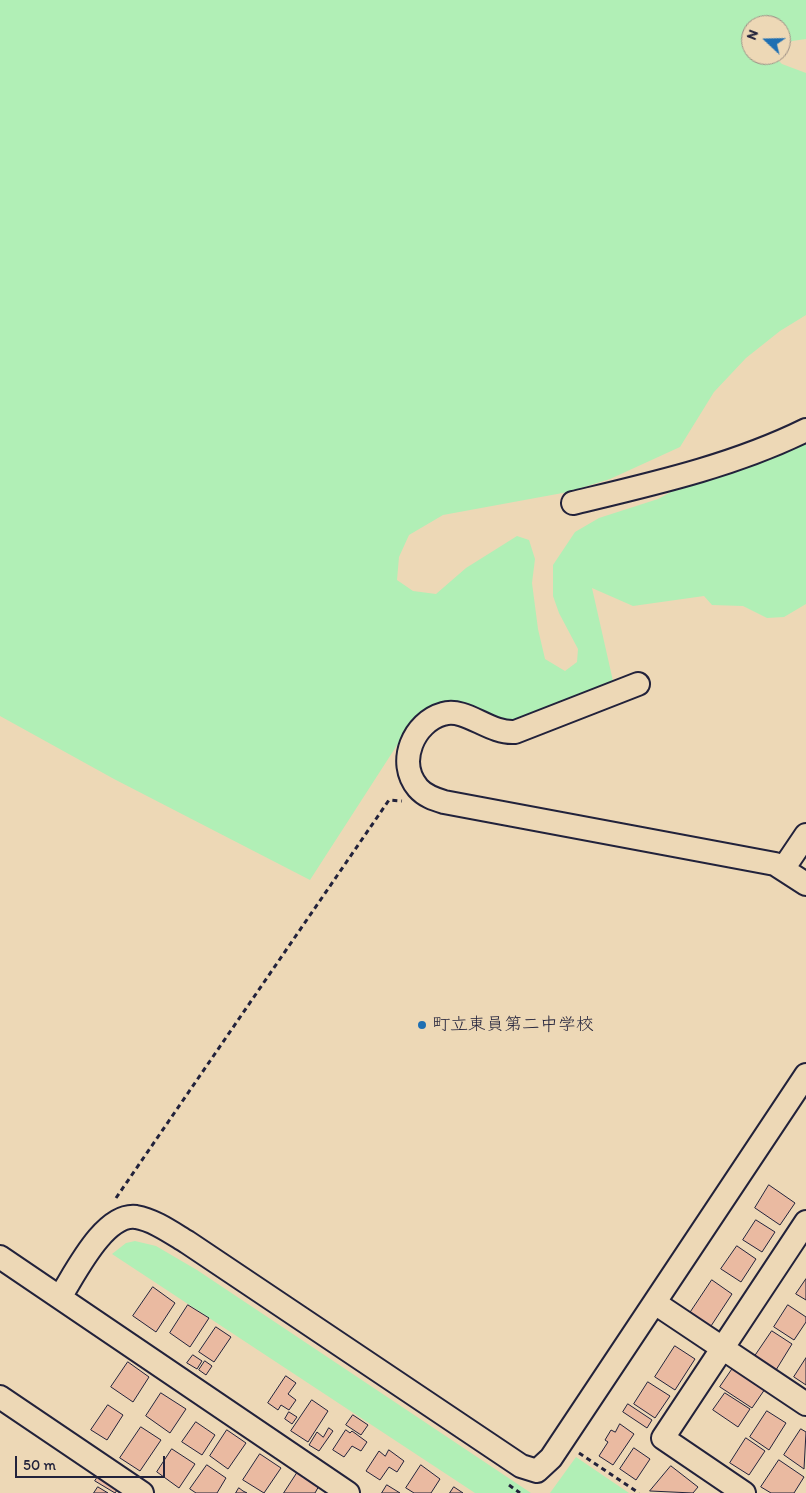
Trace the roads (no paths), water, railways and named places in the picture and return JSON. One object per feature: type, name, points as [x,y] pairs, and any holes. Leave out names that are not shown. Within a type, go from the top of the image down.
[{"type":"street","points":[[573,504],[666,481],[779,444],[806,430]]},
{"type":"street","points":[[638,684],[515,732],[503,733],[453,713],[436,717],[415,735],[409,758],[412,779],[418,788],[430,798],[444,802],[775,864],[806,884]]},
{"type":"street","points":[[783,869],[806,835]]},
{"type":"street","points":[[60,1297],[97,1239],[109,1228],[128,1217],[142,1219],[187,1242],[521,1466],[537,1471],[551,1458],[562,1442],[806,1075]]},
{"type":"street","points":[[744,1493],[663,1438],[806,1222]]},
{"type":"street","points":[[0,1257],[348,1493]]},
{"type":"street","points":[[655,1303],[806,1404]]},
{"type":"street","points":[[0,1397],[142,1493]]},
{"type":"place","name":"町立東員第二中学校","points":[[422,1025]]}]
